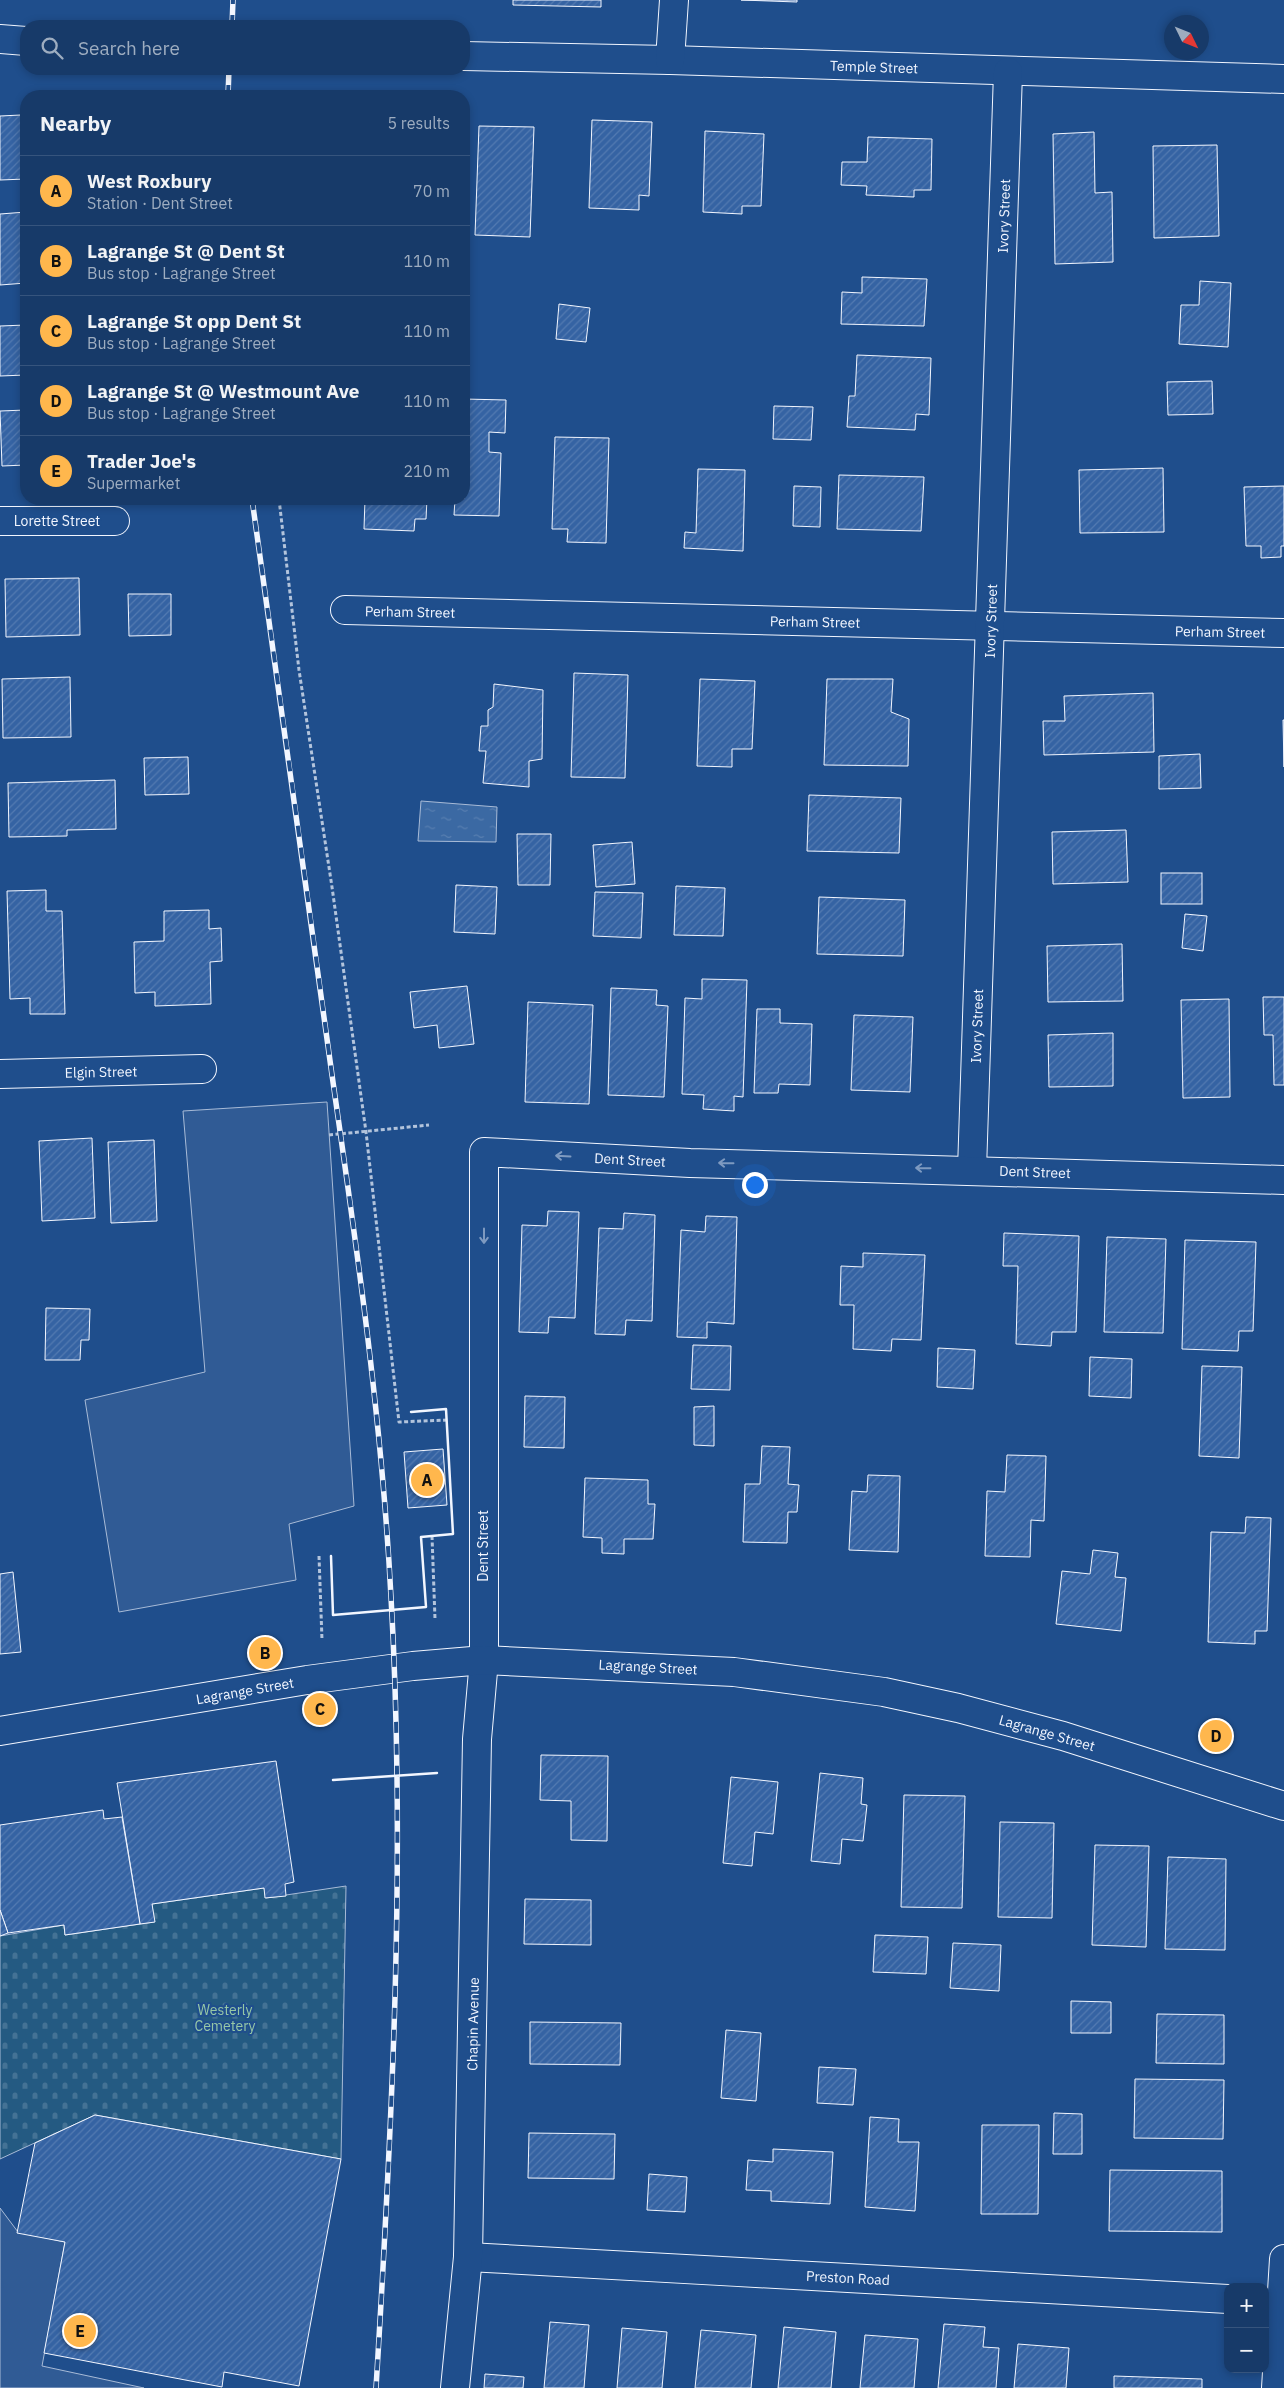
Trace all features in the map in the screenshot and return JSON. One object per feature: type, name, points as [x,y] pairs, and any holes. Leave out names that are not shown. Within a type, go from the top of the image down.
[{"type":"street","points":[[670,60],[674,0]]},
{"type":"street","points":[[0,39],[20,40]]},
{"type":"street","name":"Temple Street","points":[[470,56],[670,60],[1008,72],[1284,79]]},
{"type":"street","name":"Ivory Street","points":[[972,1170],[1008,72]]},
{"type":"street","name":"Lorette Street","points":[[0,522],[115,521]]},
{"type":"street","name":"Perham Street","points":[[345,610],[1284,634]]},
{"type":"street","name":"Elgin Street","points":[[0,1074],[202,1069]]},
{"type":"street","name":"Dent Street","points":[[484,1660],[484,1152],[690,1163],[1284,1180]]},
{"type":"street","name":"Lagrange Street","points":[[0,1731],[307,1680],[413,1666],[484,1660],[734,1672],[884,1692],[958,1708],[1062,1736],[1284,1806]]},
{"type":"street","name":"Chapin Avenue","points":[[455,2388],[468,2257],[478,1739],[484,1660]]},
{"type":"street","name":"Preston Road","points":[[468,2257],[1224,2299]]},
{"type":"street","points":[[1276,2388],[1273,2301],[1284,2259]]},
{"type":"path","points":[[279,505],[299,670],[332,887],[366,1132],[399,1422],[448,1420]]},
{"type":"path","points":[[329,1135],[429,1125]]},
{"type":"path","points":[[432,1536],[435,1619]]},
{"type":"path","points":[[319,1556],[322,1640]]},
{"type":"green space","name":"Westerly Cemetery","points":[[346,1886],[341,2159],[95,2115],[0,2159],[0,1936],[64,1925],[65,1935],[154,1922],[152,1904],[264,1888],[266,1898]]},
{"type":"shaded area","points":[[327,1102],[354,1506],[289,1524],[296,1580],[119,1612],[85,1400],[205,1372],[183,1111]]},
{"type":"shaded area","points":[[0,2208],[18,2232],[65,2242],[42,2366],[144,2388],[0,2388]]},
{"type":"water","points":[[421,801],[497,807],[496,842],[418,841]]},
{"type":"building","points":[[513,0],[601,0],[601,7],[513,5]]},
{"type":"building","points":[[741,0],[797,0],[797,2]]},
{"type":"building","points":[[20,115],[20,179],[0,180],[0,116]]},
{"type":"building","points":[[592,120],[652,122],[649,196],[639,195],[639,210],[589,208]]},
{"type":"building","points":[[479,126],[534,127],[530,237],[475,235]]},
{"type":"building","points":[[705,131],[764,134],[761,206],[742,206],[742,214],[703,212]]},
{"type":"building","points":[[1094,132],[1095,193],[1112,192],[1113,262],[1055,264],[1053,134]]},
{"type":"building","points":[[868,137],[932,139],[931,190],[914,190],[914,197],[866,195],[867,186],[841,185],[842,162],[867,162]]},
{"type":"building","points":[[1217,145],[1219,236],[1154,238],[1153,146]]},
{"type":"building","points":[[20,212],[20,283],[0,285],[0,214]]},
{"type":"building","points":[[862,277],[927,279],[924,326],[841,324],[842,292],[862,293]]},
{"type":"building","points":[[1200,281],[1231,283],[1228,347],[1179,344],[1181,305],[1199,305]]},
{"type":"building","points":[[559,304],[590,308],[586,342],[556,339]]},
{"type":"building","points":[[20,325],[20,375],[0,376],[0,326]]},
{"type":"building","points":[[857,355],[931,358],[929,415],[916,414],[915,430],[847,427],[849,396],[855,396]]},
{"type":"building","points":[[1212,381],[1213,414],[1168,415],[1167,382]]},
{"type":"building","points":[[470,399],[506,400],[505,433],[489,432],[489,452],[501,453],[499,516],[454,515],[455,505],[470,505]]},
{"type":"building","points":[[774,406],[813,407],[811,440],[773,439]]},
{"type":"building","points":[[20,410],[20,465],[2,466],[0,411]]},
{"type":"building","points":[[555,437],[609,438],[606,543],[567,542],[568,529],[552,529]]},
{"type":"building","points":[[1163,468],[1164,532],[1080,533],[1079,470]]},
{"type":"building","points":[[698,469],[745,470],[743,551],[684,548],[685,532],[696,533]]},
{"type":"building","points":[[839,475],[924,477],[921,531],[837,529]]},
{"type":"building","points":[[794,486],[821,487],[820,527],[793,526]]},
{"type":"building","points":[[1284,486],[1284,546],[1281,546],[1281,557],[1261,558],[1261,546],[1246,546],[1244,487]]},
{"type":"building","points":[[365,505],[427,505],[426,519],[415,519],[414,531],[364,529]]},
{"type":"building","points":[[79,578],[80,635],[6,637],[5,579]]},
{"type":"building","points":[[128,594],[171,594],[171,635],[129,636]]},
{"type":"building","points":[[574,673],[628,675],[625,778],[571,777]]},
{"type":"building","points":[[70,677],[71,737],[3,738],[2,679]]},
{"type":"building","points":[[700,679],[755,681],[752,749],[732,749],[732,767],[697,766]]},
{"type":"building","points":[[827,679],[893,679],[891,712],[909,719],[908,766],[824,765]]},
{"type":"building","points":[[494,684],[543,690],[542,759],[529,761],[529,787],[483,783],[486,751],[479,751],[481,726],[488,726],[488,710],[493,707]]},
{"type":"building","points":[[1153,693],[1154,752],[1044,755],[1043,721],[1065,721],[1064,696]]},
{"type":"building","points":[[1283,720],[1284,720],[1284,767]]},
{"type":"building","points":[[1200,754],[1201,788],[1159,789],[1159,756]]},
{"type":"building","points":[[188,757],[189,794],[145,795],[144,758]]},
{"type":"building","points":[[115,780],[116,829],[67,830],[67,836],[9,837],[8,783]]},
{"type":"building","points":[[809,795],[901,798],[899,853],[807,851]]},
{"type":"building","points":[[1126,830],[1128,882],[1053,884],[1052,832]]},
{"type":"building","points":[[517,834],[551,834],[550,885],[518,885]]},
{"type":"building","points":[[632,842],[635,884],[596,887],[593,845]]},
{"type":"building","points":[[1161,873],[1202,873],[1202,904],[1161,904]]},
{"type":"building","points":[[456,885],[497,887],[495,934],[454,932]]},
{"type":"building","points":[[676,886],[725,888],[723,936],[674,935]]},
{"type":"building","points":[[46,890],[46,911],[62,911],[65,1014],[30,1014],[30,998],[10,999],[7,891]]},
{"type":"building","points":[[595,892],[643,893],[641,938],[593,936]]},
{"type":"building","points":[[819,897],[905,900],[903,956],[817,954]]},
{"type":"building","points":[[209,910],[209,929],[221,928],[222,961],[210,962],[211,1004],[155,1006],[155,992],[135,993],[134,942],[164,941],[164,911]]},
{"type":"building","points":[[1185,914],[1207,916],[1203,951],[1182,948]]},
{"type":"building","points":[[1122,944],[1123,1001],[1048,1002],[1047,946]]},
{"type":"building","points":[[702,979],[747,980],[743,1097],[734,1096],[734,1111],[703,1109],[704,1095],[682,1094],[685,998],[702,999]]},
{"type":"building","points":[[467,986],[474,1044],[439,1048],[437,1025],[414,1028],[410,992]]},
{"type":"building","points":[[611,988],[657,990],[656,1005],[668,1006],[664,1097],[608,1095]]},
{"type":"building","points":[[1263,997],[1284,997],[1284,1085],[1274,1085],[1273,1035],[1264,1035]]},
{"type":"building","points":[[1229,999],[1230,1097],[1183,1098],[1181,1000]]},
{"type":"building","points":[[528,1002],[593,1005],[589,1104],[525,1102]]},
{"type":"building","points":[[757,1009],[780,1009],[780,1023],[812,1024],[810,1085],[779,1084],[778,1093],[754,1093]]},
{"type":"building","points":[[854,1015],[913,1017],[910,1092],[851,1090]]},
{"type":"building","points":[[1113,1033],[1113,1086],[1049,1087],[1048,1035]]},
{"type":"building","points":[[92,1138],[95,1218],[42,1221],[39,1141]]},
{"type":"building","points":[[154,1140],[157,1221],[111,1223],[108,1142]]},
{"type":"building","points":[[548,1211],[579,1212],[575,1318],[549,1317],[548,1333],[519,1332],[522,1225],[547,1226]]},
{"type":"building","points":[[624,1213],[655,1215],[652,1321],[626,1320],[625,1335],[595,1334],[599,1228],[623,1229]]},
{"type":"building","points":[[706,1216],[737,1217],[734,1324],[707,1322],[707,1338],[677,1337],[681,1230],[705,1232]]},
{"type":"building","points":[[1004,1233],[1079,1236],[1076,1332],[1052,1332],[1051,1346],[1016,1344],[1018,1266],[1003,1266]]},
{"type":"building","points":[[1107,1237],[1166,1239],[1163,1333],[1104,1332]]},
{"type":"building","points":[[1185,1240],[1256,1242],[1253,1331],[1239,1331],[1238,1351],[1182,1349]]},
{"type":"building","points":[[863,1253],[925,1255],[921,1340],[892,1339],[891,1351],[853,1349],[854,1305],[840,1305],[841,1266],[863,1267]]},
{"type":"building","points":[[46,1308],[90,1309],[89,1340],[81,1340],[80,1360],[45,1360]]},
{"type":"building","points":[[693,1345],[731,1346],[730,1390],[691,1389]]},
{"type":"building","points":[[938,1348],[975,1350],[973,1389],[937,1387]]},
{"type":"building","points":[[1090,1357],[1132,1359],[1131,1398],[1089,1396]]},
{"type":"building","points":[[1202,1366],[1242,1367],[1239,1458],[1199,1456]]},
{"type":"building","points":[[525,1396],[565,1397],[564,1448],[524,1447]]},
{"type":"building","points":[[714,1406],[714,1446],[694,1445],[694,1407]]},
{"type":"building","points":[[762,1446],[790,1447],[788,1484],[799,1485],[797,1512],[788,1512],[787,1543],[743,1542],[745,1484],[760,1484]]},
{"type":"building","points":[[443,1449],[447,1505],[408,1508],[404,1452]]},
{"type":"building","points":[[1007,1455],[1046,1456],[1044,1521],[1031,1520],[1030,1557],[985,1556],[987,1491],[1005,1492]]},
{"type":"building","points":[[868,1475],[900,1476],[898,1552],[849,1550],[852,1491],[867,1492]]},
{"type":"building","points":[[585,1478],[648,1480],[648,1504],[655,1504],[653,1539],[624,1539],[624,1554],[602,1553],[602,1538],[583,1537]]},
{"type":"building","points":[[1246,1517],[1271,1518],[1267,1631],[1255,1631],[1255,1644],[1208,1642],[1211,1532],[1245,1533]]},
{"type":"building","points":[[1093,1550],[1118,1553],[1115,1577],[1126,1578],[1121,1631],[1056,1624],[1062,1571],[1090,1574]]},
{"type":"building","points":[[13,1572],[21,1652],[0,1654],[0,1574]]},
{"type":"building","points":[[541,1755],[608,1756],[607,1841],[571,1840],[571,1801],[540,1800]]},
{"type":"building","points":[[276,1761],[294,1882],[285,1884],[286,1896],[265,1898],[264,1888],[152,1904],[155,1922],[140,1924],[117,1783]]},
{"type":"building","points":[[820,1773],[863,1778],[861,1804],[867,1805],[863,1841],[842,1839],[840,1864],[811,1861]]},
{"type":"building","points":[[731,1777],[778,1782],[773,1834],[755,1832],[752,1866],[723,1863]]},
{"type":"building","points":[[904,1795],[965,1796],[962,1908],[901,1907]]},
{"type":"building","points":[[103,1810],[104,1819],[122,1817],[140,1924],[65,1935],[64,1925],[8,1933],[0,1910],[0,1825]]},
{"type":"building","points":[[1000,1822],[1054,1823],[1052,1918],[998,1917]]},
{"type":"building","points":[[1095,1845],[1149,1846],[1146,1947],[1092,1945]]},
{"type":"building","points":[[1168,1857],[1226,1859],[1225,1950],[1165,1949]]},
{"type":"building","points":[[525,1899],[591,1900],[591,1945],[524,1944]]},
{"type":"building","points":[[0,1910],[8,1933],[0,1936]]},
{"type":"building","points":[[875,1935],[928,1937],[926,1974],[873,1972]]},
{"type":"building","points":[[953,1943],[1001,1945],[999,1991],[950,1988]]},
{"type":"building","points":[[1071,2001],[1111,2002],[1111,2033],[1071,2033]]},
{"type":"building","points":[[1157,2014],[1224,2015],[1224,2064],[1156,2063]]},
{"type":"building","points":[[530,2022],[621,2023],[620,2065],[530,2064]]},
{"type":"building","points":[[726,2030],[761,2033],[756,2101],[721,2098]]},
{"type":"building","points":[[819,2067],[856,2069],[853,2105],[817,2103]]},
{"type":"building","points":[[1135,2079],[1224,2080],[1223,2139],[1134,2138]]},
{"type":"building","points":[[1054,2113],[1082,2114],[1082,2154],[1053,2154]]},
{"type":"building","points":[[95,2115],[341,2159],[299,2386],[224,2372],[222,2387],[44,2353],[65,2242],[17,2233],[35,2143]]},
{"type":"building","points":[[870,2117],[899,2119],[898,2142],[919,2142],[915,2211],[865,2207]]},
{"type":"building","points":[[982,2125],[1039,2125],[1038,2214],[981,2214]]},
{"type":"building","points":[[529,2133],[615,2134],[614,2179],[528,2178]]},
{"type":"building","points":[[773,2149],[833,2152],[830,2204],[771,2201],[771,2191],[746,2190],[748,2160],[773,2162]]},
{"type":"building","points":[[1110,2170],[1222,2171],[1222,2232],[1109,2231]]},
{"type":"building","points":[[649,2174],[687,2177],[685,2212],[647,2210]]},
{"type":"building","points":[[550,2322],[589,2325],[584,2388],[544,2388]]},
{"type":"building","points":[[944,2324],[985,2327],[983,2347],[999,2348],[996,2388],[938,2388]]},
{"type":"building","points":[[784,2327],[836,2332],[831,2388],[778,2388]]},
{"type":"building","points":[[622,2328],[667,2332],[662,2388],[617,2388]]},
{"type":"building","points":[[701,2330],[756,2335],[751,2388],[695,2388]]},
{"type":"building","points":[[865,2335],[918,2339],[914,2388],[860,2388]]},
{"type":"building","points":[[1018,2344],[1069,2348],[1066,2388],[1014,2388]]},
{"type":"building","points":[[485,2374],[524,2377],[523,2388],[484,2388]]},
{"type":"building","points":[[1114,2376],[1202,2379],[1202,2388],[1114,2388]]},
{"type":"railway","points":[[232,20],[233,0]]},
{"type":"railway","points":[[228,90],[229,75]]},
{"type":"railway","points":[[253,505],[368,1336],[387,1531],[395,1696],[397,1894],[392,2091],[376,2388]]},
{"type":"wall","points":[[331,1556],[333,1615],[426,1607],[421,1537],[453,1534],[446,1409],[411,1412]]},
{"type":"wall","points":[[333,1780],[437,1773]]},
{"type":"place","name":"West Roxbury","points":[[427,1480]]},
{"type":"place","name":"Lagrange St @ Dent St","points":[[265,1653]]},
{"type":"place","name":"Lagrange St opp Dent St","points":[[320,1709]]},
{"type":"place","name":"Lagrange St @ Westmount Ave","points":[[1216,1736]]},
{"type":"place","name":"Trader Joe's","points":[[80,2331]]}]
